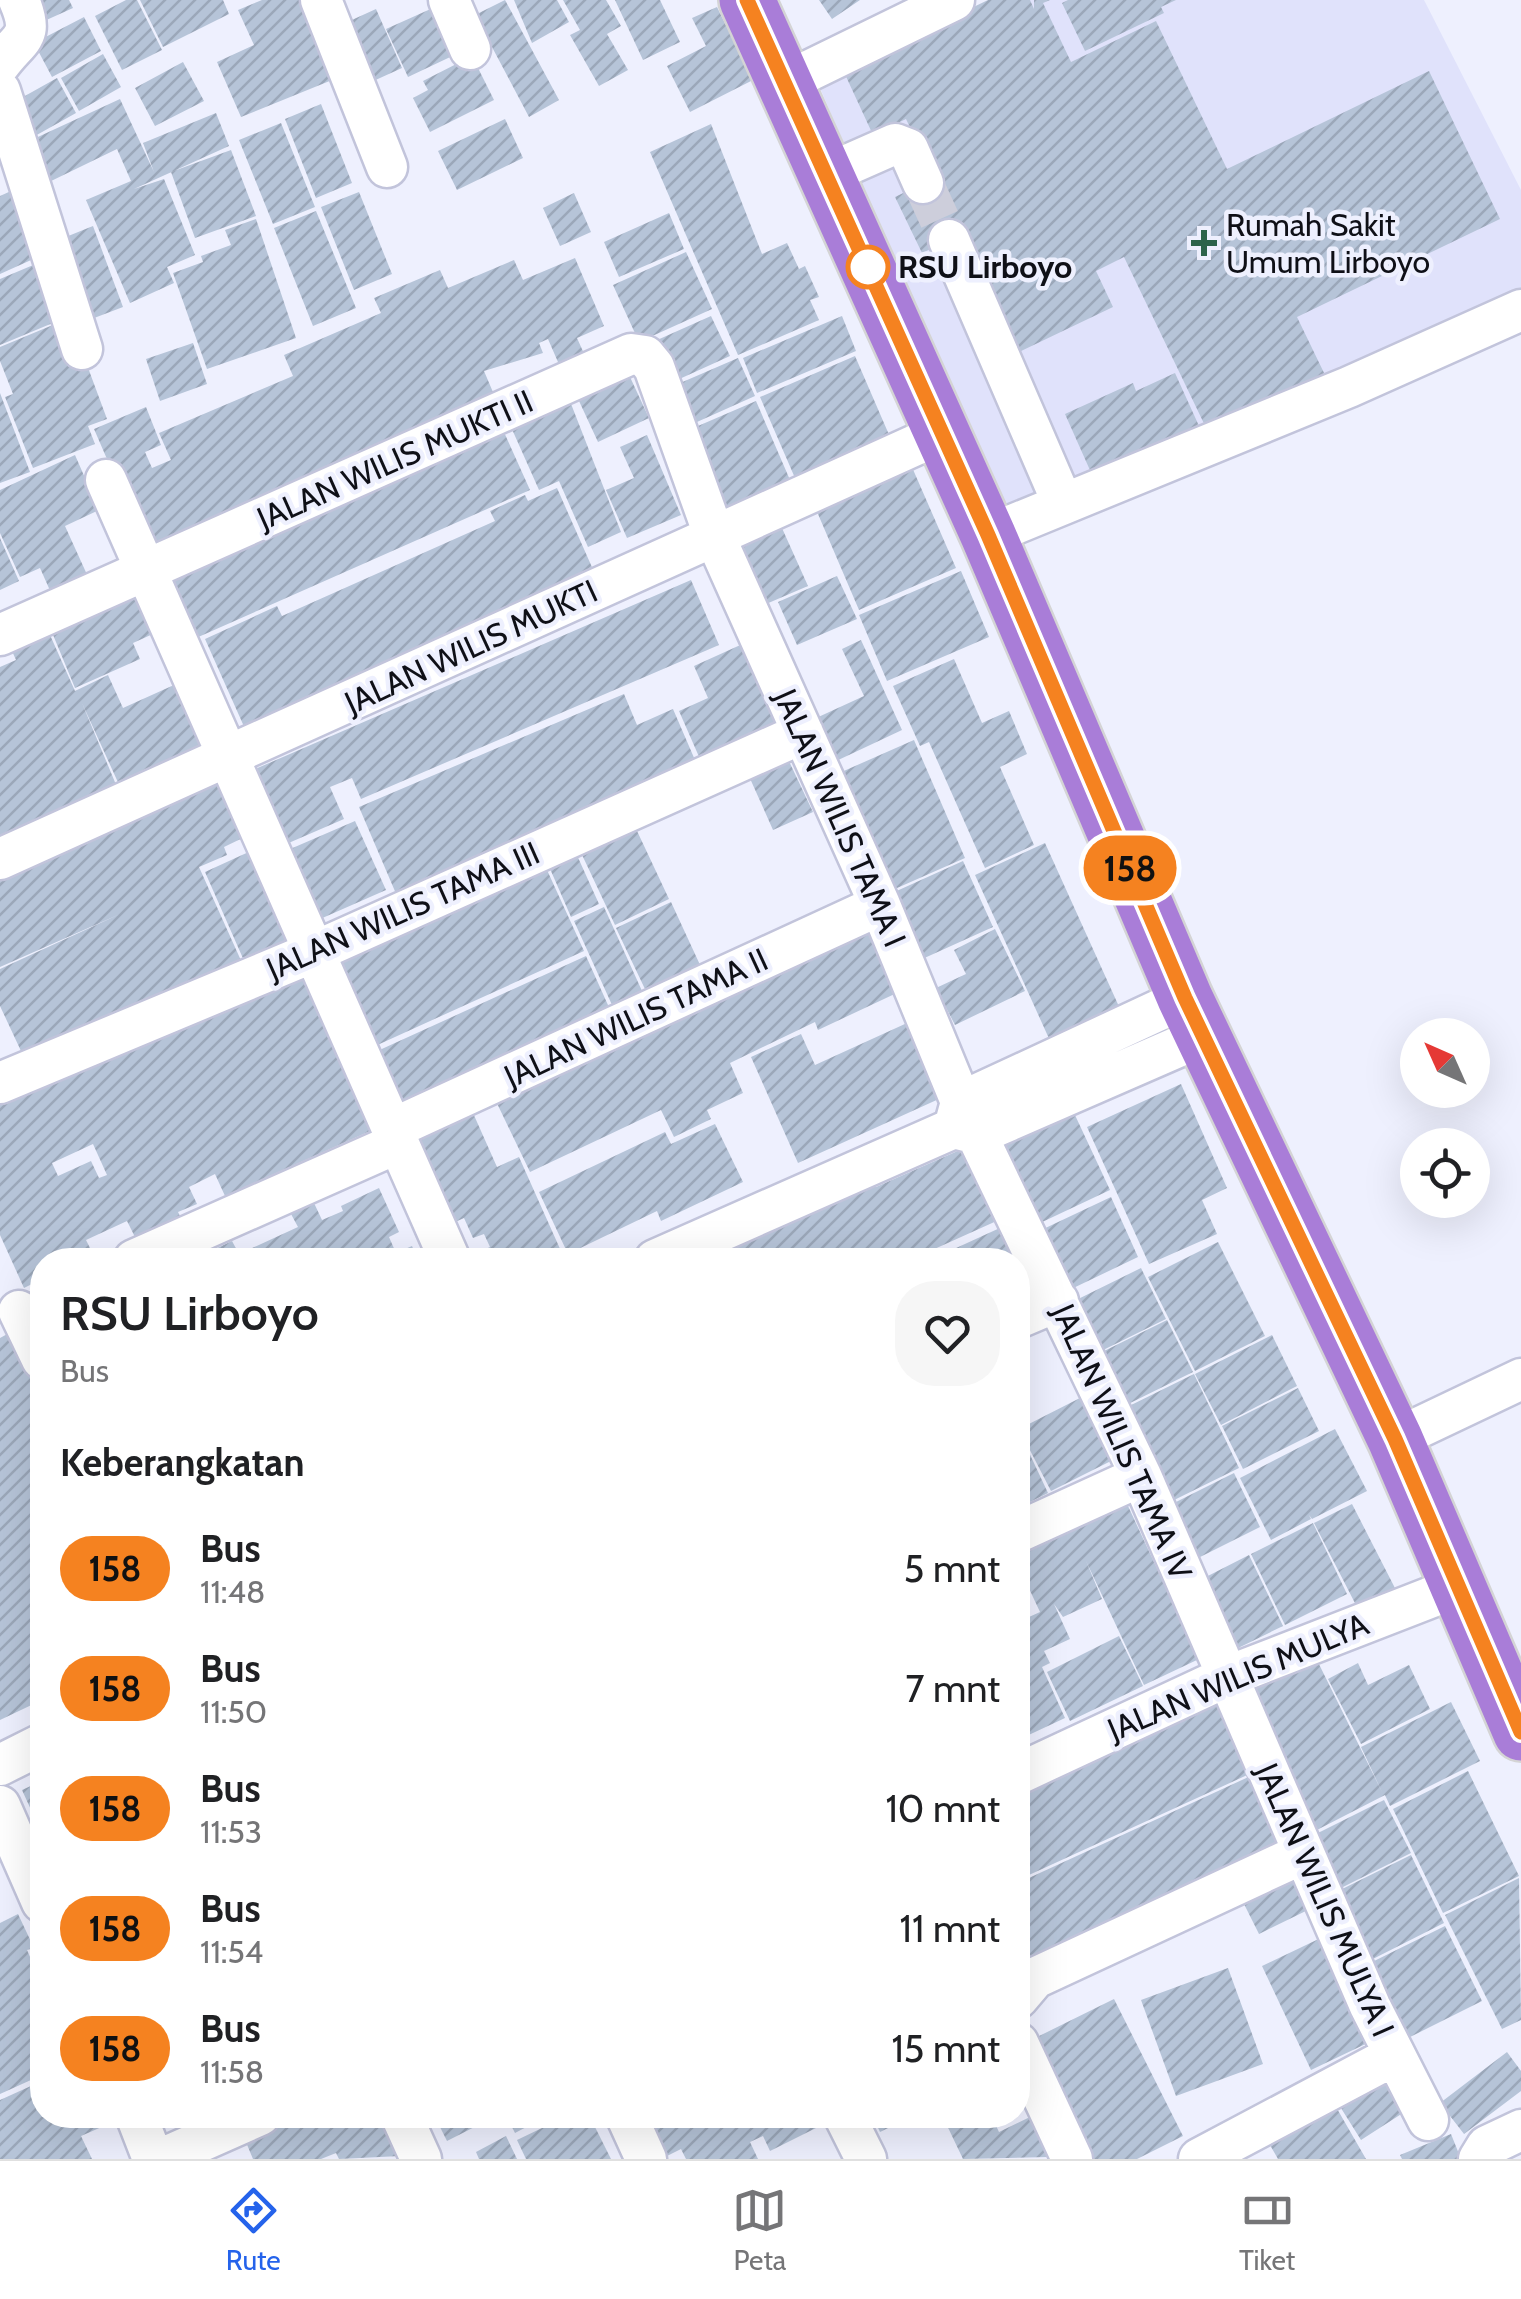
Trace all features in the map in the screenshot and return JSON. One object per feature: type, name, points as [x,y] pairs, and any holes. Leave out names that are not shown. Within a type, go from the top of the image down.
[{"type":"highway","points":[[747,0],[988,535],[1194,1017],[1395,1439],[1521,1732]]},
{"type":"street","points":[[0,64],[27,35],[28,21],[19,0]]},
{"type":"street","points":[[320,0],[387,167]]},
{"type":"street","points":[[449,0],[470,48]]},
{"type":"street","points":[[784,83],[954,0]]},
{"type":"street","points":[[0,91],[12,172],[82,349]]},
{"type":"street","points":[[827,174],[895,144],[908,149],[924,183]]},
{"type":"street","points":[[948,240],[1064,504]]},
{"type":"street","points":[[988,535],[1349,387],[1521,310]]},
{"type":"street","name":"JALAN WILIS MUKTI II","points":[[0,635],[632,354],[645,356]]},
{"type":"street","name":"JALAN WILIS TAMA I","points":[[645,356],[654,368],[714,535],[880,905],[964,1121]]},
{"type":"street","name":"JALAN WILIS MUKTI","points":[[0,859],[942,434]]},
{"type":"street","points":[[106,480],[445,1248]]},
{"type":"street","name":"JALAN WILIS TAMA III","points":[[0,1083],[316,950],[802,732]]},
{"type":"street","name":"JALAN WILIS TAMA II","points":[[159,1248],[880,905]]},
{"type":"street","points":[[682,1248],[1194,1017]]},
{"type":"street","name":"JALAN WILIS TAMA IV","points":[[964,1121],[1058,1301],[1141,1476],[1226,1677]]},
{"type":"street","points":[[1030,1313],[1058,1301]]},
{"type":"street","points":[[1395,1439],[1521,1379]]},
{"type":"street","points":[[1030,1527],[1141,1476]]},
{"type":"street","name":"JALAN WILIS MULYA","points":[[1030,1768],[1226,1677],[1460,1586]]},
{"type":"street","name":"JALAN WILIS MULYA I","points":[[1226,1677],[1394,2055],[1428,2120]]},
{"type":"street","points":[[0,1765],[30,1750]]},
{"type":"street","points":[[0,1806],[30,1875]]},
{"type":"street","points":[[1030,1984],[1035,1978],[1304,1853]]},
{"type":"street","points":[[1199,2159],[1394,2055]]},
{"type":"street","points":[[1030,2069],[1072,2159]]},
{"type":"street","points":[[141,2128],[153,2159]]},
{"type":"street","points":[[161,2159],[211,2148],[241,2128]]},
{"type":"street","points":[[407,2128],[421,2159]]},
{"type":"street","points":[[632,2128],[646,2159]]},
{"type":"street","points":[[850,2128],[866,2159]]},
{"type":"street","points":[[1480,2159],[1487,2146],[1521,2130]]},
{"type":"shaded area","name":"Rumah Sakit Umum Lirboyo","points":[[997,0],[1424,0],[1521,190],[1521,297],[1003,517],[820,88]]},
{"type":"building","points":[[32,0],[69,0],[73,8],[42,22]]},
{"type":"building","points":[[126,0],[137,0],[162,50],[122,70],[95,16]]},
{"type":"building","points":[[140,0],[223,0],[229,14],[163,47]]},
{"type":"building","points":[[262,0],[303,0],[337,78],[241,117],[217,62],[254,45],[238,10]]},
{"type":"building","points":[[505,0],[559,100],[529,117],[475,15]]},
{"type":"building","points":[[514,0],[557,0],[569,22],[532,43]]},
{"type":"building","points":[[563,0],[606,0],[621,26],[607,34],[628,70],[599,86],[570,35],[580,30]]},
{"type":"building","points":[[615,0],[660,0],[680,42],[643,60]]},
{"type":"building","points":[[819,0],[860,0],[832,19]]},
{"type":"building","points":[[988,0],[1030,0],[1034,9],[1034,0],[1050,0],[1043,3],[1071,62],[1156,21],[1227,169],[1429,71],[1500,219],[1297,317],[1326,377],[1209,434],[1124,257],[1096,271],[1113,307],[1019,352],[963,234],[922,253],[895,197],[934,178],[906,119],[873,135],[843,70]]},
{"type":"building","points":[[1176,0],[1161,7],[1164,13],[1085,51],[1062,3]]},
{"type":"building","points":[[444,3],[465,50],[408,77],[386,29]]},
{"type":"building","points":[[717,7],[753,80],[690,112],[667,66],[706,46],[692,18]]},
{"type":"building","points":[[376,9],[402,68],[369,83],[343,24]]},
{"type":"building","points":[[84,17],[101,51],[52,77],[34,43]]},
{"type":"building","points":[[103,54],[121,87],[79,111],[61,78]]},
{"type":"building","points":[[472,56],[494,100],[430,132],[413,98],[428,90],[423,81]]},
{"type":"building","points":[[183,62],[204,101],[155,126],[135,88]]},
{"type":"building","points":[[57,78],[76,113],[26,141],[7,106]]},
{"type":"building","points":[[120,99],[154,172],[143,143],[216,113],[229,146],[134,189],[164,179],[195,255],[167,267],[174,283],[130,303],[86,200],[131,181],[117,149],[47,183],[27,142]]},
{"type":"building","points":[[321,104],[352,183],[316,198],[285,119]]},
{"type":"building","points":[[505,119],[523,158],[457,190],[438,151]]},
{"type":"building","points":[[281,123],[315,207],[273,224],[239,140]]},
{"type":"building","points":[[711,124],[762,254],[787,243],[799,269],[805,266],[819,297],[810,300],[819,320],[738,355],[650,152]]},
{"type":"building","points":[[231,150],[256,216],[195,238],[171,172]]},
{"type":"building","points":[[11,191],[40,256],[0,274],[0,196]]},
{"type":"building","points":[[359,192],[392,274],[354,290],[321,207]]},
{"type":"building","points":[[574,193],[591,232],[560,246],[543,208]]},
{"type":"building","points":[[316,211],[356,308],[313,326],[274,228]]},
{"type":"building","points":[[669,213],[684,249],[619,277],[604,242]]},
{"type":"building","points":[[256,219],[296,338],[207,369],[173,273],[203,262],[201,256],[231,245],[225,230]]},
{"type":"building","points":[[93,226],[123,307],[81,323],[51,243]]},
{"type":"building","points":[[686,252],[712,309],[639,342],[613,285]]},
{"type":"building","points":[[575,258],[604,326],[577,338],[586,358],[561,369],[548,339],[539,343],[543,353],[484,371],[501,411],[428,425],[145,547],[94,429],[146,407],[161,445],[145,452],[152,468],[171,460],[159,433],[293,376],[284,355],[381,313],[374,298],[440,270],[448,288],[514,260],[523,280]]},
{"type":"building","points":[[38,263],[60,320],[0,345],[0,279]]},
{"type":"building","points":[[711,316],[730,356],[664,386],[646,345]]},
{"type":"building","points":[[842,316],[856,351],[757,393],[743,358]]},
{"type":"building","points":[[60,322],[87,365],[107,419],[88,426],[95,444],[33,468],[5,397],[13,394],[0,361],[0,347]]},
{"type":"building","points":[[193,343],[207,384],[160,401],[146,359]]},
{"type":"building","points":[[855,356],[890,437],[795,478],[760,397]]},
{"type":"building","points":[[738,358],[755,396],[688,426],[671,387]]},
{"type":"building","points":[[624,364],[649,418],[598,442],[573,388]]},
{"type":"building","points":[[1175,373],[1204,437],[1097,486],[1065,414],[1133,383],[1136,391]]},
{"type":"building","points":[[566,391],[621,532],[588,547],[559,481],[539,490],[507,418]]},
{"type":"building","points":[[0,393],[30,472],[0,483]]},
{"type":"building","points":[[756,401],[790,480],[726,509],[691,429]]},
{"type":"building","points":[[499,421],[530,490],[187,642],[157,574]]},
{"type":"building","points":[[647,435],[681,515],[627,538],[606,490],[634,478],[620,447]]},
{"type":"building","points":[[75,455],[99,510],[65,526],[89,579],[52,595],[40,568],[20,577],[0,533],[0,490]]},
{"type":"building","points":[[908,458],[956,568],[859,610],[812,500]]},
{"type":"building","points":[[557,488],[595,574],[246,731],[205,639],[277,606],[282,616],[495,521],[490,511],[525,495],[528,501]]},
{"type":"building","points":[[777,517],[808,586],[757,608],[726,540]]},
{"type":"building","points":[[0,538],[19,581],[0,590]]},
{"type":"building","points":[[961,571],[989,637],[887,681],[859,615]]},
{"type":"building","points":[[837,576],[857,619],[797,645],[778,602]]},
{"type":"building","points":[[691,580],[719,645],[361,799],[352,778],[330,787],[344,819],[284,845],[253,770]]},
{"type":"building","points":[[137,592],[155,633],[133,643],[140,659],[75,688],[51,630]]},
{"type":"building","points":[[46,626],[75,691],[108,675],[123,708],[174,685],[204,751],[121,789],[82,703],[117,787],[0,839],[0,667],[16,660],[8,642]]},
{"type":"building","points":[[861,640],[902,730],[834,762],[814,719],[864,696],[842,649]]},
{"type":"building","points":[[747,642],[782,723],[700,759],[679,711],[708,698],[694,666]]},
{"type":"building","points":[[954,659],[982,723],[1009,711],[1027,754],[1000,767],[1034,845],[985,868],[929,742],[920,746],[893,686]]},
{"type":"building","points":[[624,694],[637,725],[673,709],[698,767],[397,896],[359,807]]},
{"type":"building","points":[[914,740],[965,858],[888,892],[837,774]]},
{"type":"building","points":[[787,757],[813,812],[773,830],[748,774]]},
{"type":"building","points":[[226,775],[253,833],[224,847],[227,855],[199,867],[243,965],[28,1066],[0,1006],[0,969],[120,914],[0,967],[0,868]]},
{"type":"building","points":[[630,816],[669,899],[615,925],[576,842]]},
{"type":"building","points":[[355,821],[386,890],[311,923],[281,853]]},
{"type":"building","points":[[571,842],[599,904],[571,917],[544,855]]},
{"type":"building","points":[[1045,843],[1126,1022],[1056,1054],[975,875]]},
{"type":"building","points":[[253,850],[293,941],[245,963],[205,872]]},
{"type":"building","points":[[963,861],[993,927],[920,960],[890,894]]},
{"type":"building","points":[[547,870],[584,951],[373,1047],[332,956],[512,874],[515,884]]},
{"type":"building","points":[[671,902],[707,980],[653,1006],[616,928]]},
{"type":"building","points":[[604,907],[647,1002],[617,1016],[574,921]]},
{"type":"building","points":[[868,920],[901,991],[818,1030],[815,1022],[730,1063],[743,1093],[707,1110],[711,1119],[674,1137],[661,1110],[530,1172],[492,1093],[624,1030],[630,1042],[788,967]]},
{"type":"building","points":[[995,929],[1025,991],[955,1025],[936,988],[966,974],[954,950]]},
{"type":"building","points":[[586,956],[612,1014],[399,1110],[373,1053]]},
{"type":"building","points":[[301,960],[377,1128],[225,1196],[215,1174],[189,1187],[197,1204],[178,1212],[181,1218],[136,1239],[127,1221],[86,1240],[90,1248],[30,1248],[30,1285],[24,1288],[0,1235],[0,1097]],"holes":[[[93,1144],[107,1175],[99,1178],[91,1161],[58,1176],[52,1163]]]},
{"type":"building","points":[[918,1018],[952,1093],[798,1163],[751,1057],[801,1034],[815,1065]]},
{"type":"building","points":[[1181,1084],[1227,1188],[1202,1200],[1217,1234],[1149,1264],[1087,1127]]},
{"type":"building","points":[[1067,1098],[1110,1190],[1038,1224],[995,1131]]},
{"type":"building","points":[[469,1104],[497,1167],[519,1157],[560,1248],[488,1248],[484,1234],[473,1238],[464,1218],[453,1223],[411,1130]]},
{"type":"building","points":[[715,1124],[743,1182],[661,1221],[657,1211],[580,1248],[565,1248],[539,1192],[665,1132],[671,1144]]},
{"type":"building","points":[[969,1146],[1001,1219],[937,1248],[723,1248],[718,1238],[869,1171],[876,1187]]},
{"type":"building","points":[[379,1188],[399,1232],[389,1237],[394,1248],[252,1248],[298,1227],[291,1214],[314,1203],[322,1220],[343,1211],[341,1206]]},
{"type":"building","points":[[1111,1197],[1138,1257],[1065,1292],[1037,1232]]},
{"type":"building","points":[[1002,1227],[1012,1248],[956,1248]]},
{"type":"building","points":[[232,1241],[236,1248],[217,1248]]},
{"type":"building","points":[[1218,1242],[1265,1336],[1195,1371],[1148,1277]]},
{"type":"building","points":[[1141,1268],[1166,1319],[1091,1356],[1066,1305]]},
{"type":"building","points":[[1167,1320],[1193,1372],[1118,1409],[1092,1357]]},
{"type":"building","points":[[11,1332],[30,1375],[30,1706],[0,1720],[0,1338]]},
{"type":"building","points":[[1272,1335],[1297,1386],[1221,1425],[1195,1374]]},
{"type":"building","points":[[1194,1374],[1239,1468],[1164,1505],[1119,1411]]},
{"type":"building","points":[[1298,1388],[1319,1431],[1243,1469],[1222,1426]]},
{"type":"building","points":[[1080,1398],[1111,1461],[1051,1491],[1030,1450],[1030,1423]]},
{"type":"building","points":[[1335,1429],[1367,1491],[1312,1519],[1309,1515],[1311,1519],[1271,1540],[1240,1478]]},
{"type":"building","points":[[1030,1455],[1048,1493],[1030,1502]]},
{"type":"building","points":[[1234,1473],[1260,1527],[1192,1561],[1166,1507]]},
{"type":"building","points":[[1122,1493],[1199,1659],[1144,1685],[1086,1561],[1102,1599],[1063,1617],[1054,1604],[1070,1639],[1044,1651],[1050,1663],[1042,1667],[1065,1718],[1030,1734],[1030,1617],[1040,1612],[1030,1591],[1030,1536]]},
{"type":"building","points":[[1352,1504],[1397,1592],[1359,1611],[1314,1523]]},
{"type":"building","points":[[1313,1523],[1347,1594],[1285,1625],[1251,1554]]},
{"type":"building","points":[[1249,1555],[1283,1626],[1234,1650],[1200,1580]]},
{"type":"building","points":[[1119,1636],[1143,1686],[1070,1721],[1047,1672]]},
{"type":"building","points":[[1313,1652],[1382,1792],[1361,1747],[1451,1702],[1480,1761],[1390,1806],[1385,1795],[1311,1833],[1242,1687]]},
{"type":"building","points":[[1358,1663],[1368,1685],[1409,1665],[1430,1709],[1361,1744],[1328,1679]]},
{"type":"building","points":[[1219,1690],[1256,1771],[1030,1875],[1030,1777]]},
{"type":"building","points":[[1468,1771],[1519,1876],[1443,1913],[1393,1809]]},
{"type":"building","points":[[1255,1774],[1290,1851],[1030,1970],[1030,1877]]},
{"type":"building","points":[[30,1786],[30,1808],[22,1790]]},
{"type":"building","points":[[1384,1800],[1411,1853],[1337,1890],[1310,1837]]},
{"type":"building","points":[[1411,1855],[1444,1923],[1365,1963],[1332,1894]]},
{"type":"building","points":[[1298,1873],[1314,1907],[1259,1934],[1242,1900]]},
{"type":"building","points":[[1519,1878],[1521,2020],[1502,2029],[1445,1915]]},
{"type":"building","points":[[18,1914],[30,1940],[30,2080],[0,2094],[0,1923]]},
{"type":"building","points":[[1445,1926],[1482,2001],[1404,2040],[1366,1965]]},
{"type":"building","points":[[1327,1935],[1376,2039],[1311,2070],[1262,1966]]},
{"type":"building","points":[[1228,1968],[1263,2064],[1176,2096],[1141,2000]]},
{"type":"building","points":[[1114,1999],[1183,2136],[1137,2159],[1086,2159],[1030,2048],[1030,2041]]},
{"type":"building","points":[[1507,2052],[1521,2071],[1521,2091],[1464,2134],[1440,2103]]},
{"type":"building","points":[[1380,2069],[1406,2111],[1361,2140],[1334,2097]]},
{"type":"building","points":[[30,2086],[30,2128],[99,2128],[81,2136],[92,2159],[0,2159],[0,2100]]},
{"type":"building","points":[[1332,2100],[1366,2159],[1278,2159],[1266,2138]]},
{"type":"building","points":[[1030,2117],[1049,2157],[963,2159],[948,2128],[997,2128],[999,2132],[1030,2128]]},
{"type":"building","points":[[259,2128],[388,2128],[400,2156],[339,2159],[336,2153],[321,2159],[253,2159],[243,2135]]},
{"type":"building","points":[[440,2128],[472,2128],[447,2141]]},
{"type":"building","points":[[542,2128],[596,2128],[611,2159],[526,2159],[517,2140]]},
{"type":"building","points":[[642,2128],[816,2128],[770,2151],[763,2136],[750,2142],[758,2159],[686,2159],[681,2149],[661,2159]]},
{"type":"building","points":[[1451,2134],[1461,2159],[1402,2159],[1400,2155]]},
{"type":"building","points":[[506,2136],[517,2159],[479,2159],[476,2152]]},
{"type":"tunnel","points":[[923,183],[949,240]]},
{"type":"bus line","name":"158","points":[[747,0],[988,535],[1185,998],[1395,1439],[1521,1732]]},
{"type":"place","name":"Rumah Sakit Umum Lirboyo","points":[[1204,243]]},
{"type":"place","name":"RSU Lirboyo","points":[[868,267]]}]
